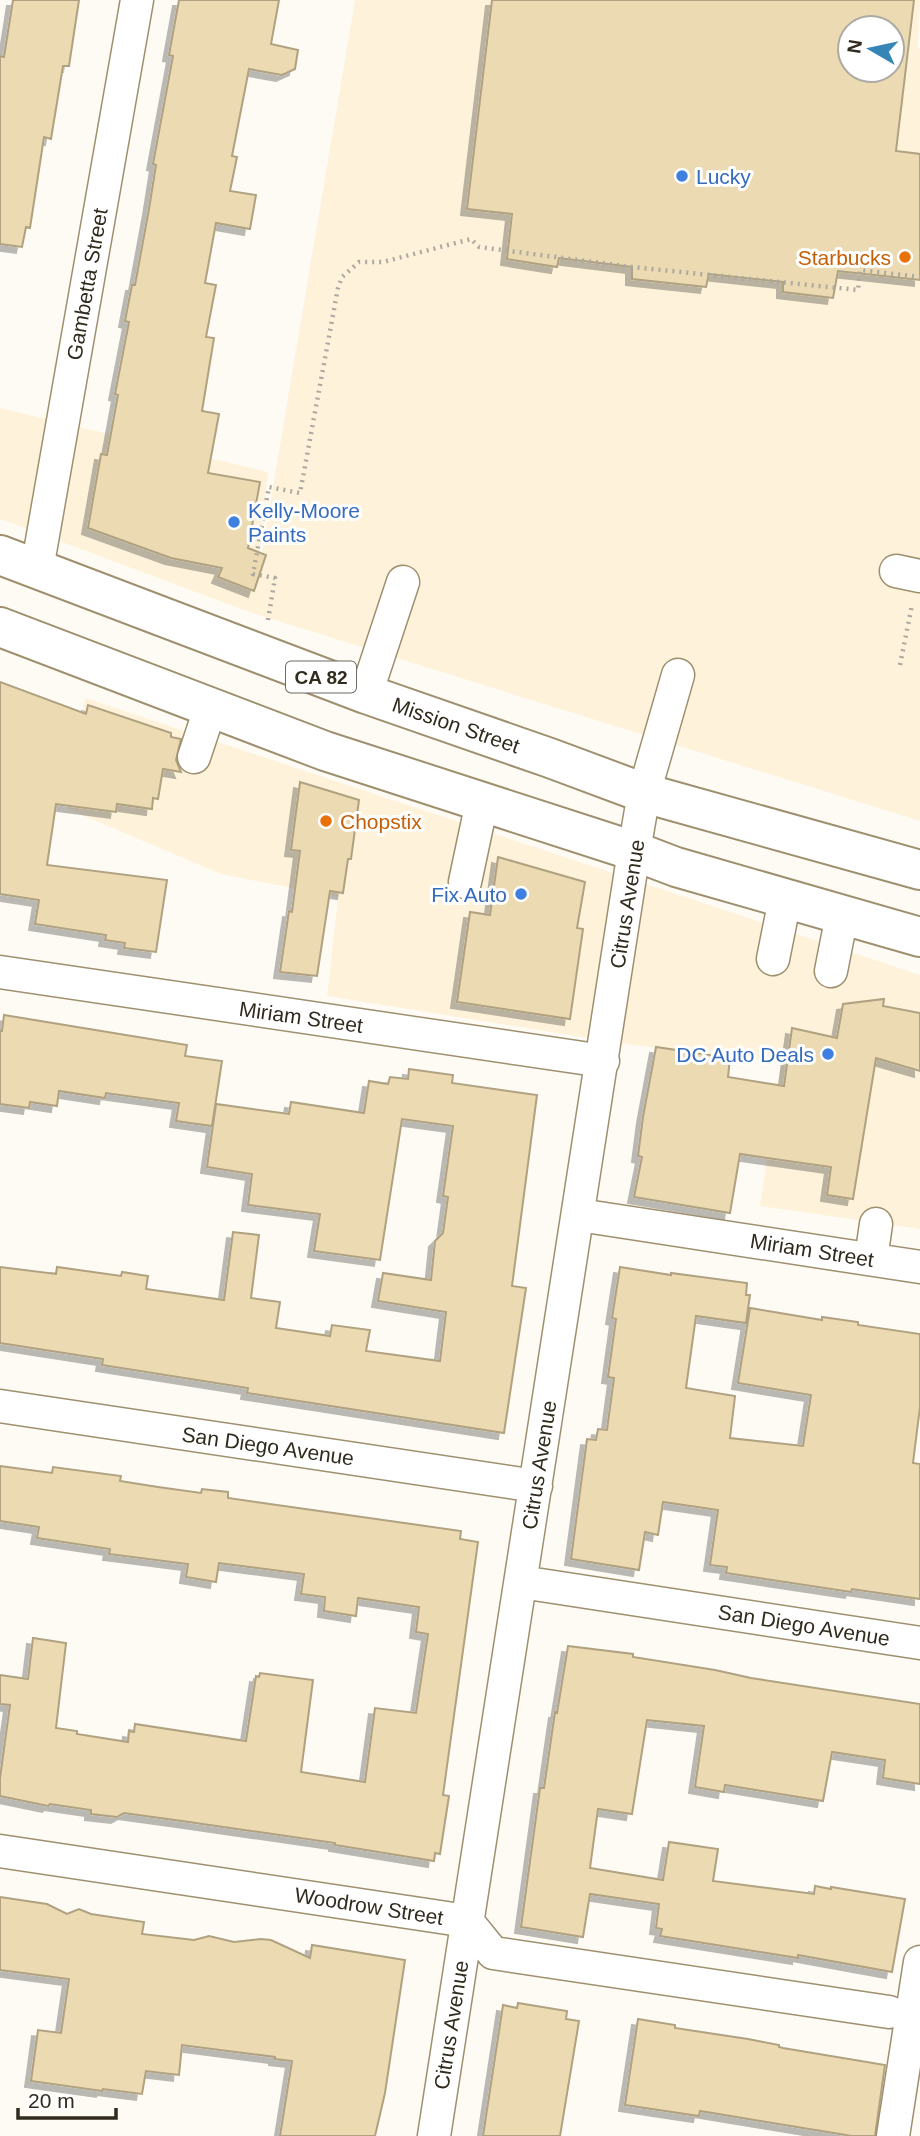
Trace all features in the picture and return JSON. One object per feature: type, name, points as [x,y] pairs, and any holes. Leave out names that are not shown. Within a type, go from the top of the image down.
[{"type":"main road","name":"Mission Street","points":[[0,555],[260,655],[644,793],[920,870]]},
{"type":"main road","points":[[0,627],[325,751],[676,867],[920,937]]},
{"type":"street","name":"Gambetta Street","points":[[37,569],[137,0]]},
{"type":"street","points":[[366,694],[403,582]]},
{"type":"street","name":"Citrus Avenue","points":[[433,2136],[634,851],[644,793],[678,675]]},
{"type":"street","points":[[194,757],[210,709]]},
{"type":"street","points":[[465,881],[482,802]]},
{"type":"street","points":[[773,960],[785,899]]},
{"type":"street","points":[[831,971],[842,915]]},
{"type":"street","name":"Miriam Street","points":[[0,972],[603,1061]]},
{"type":"street","name":"Miriam Street","points":[[579,1215],[792,1235],[871,1259],[920,1267]]},
{"type":"street","points":[[871,1259],[876,1224]]},
{"type":"street","name":"San Diego Avenue","points":[[0,1406],[536,1486]]},
{"type":"street","name":"San Diego Avenue","points":[[521,1582],[920,1643]]},
{"type":"street","name":"Woodrow Street","points":[[0,1851],[467,1921],[493,1953],[889,2012]]},
{"type":"street","points":[[893,2136],[920,1962]]},
{"type":"path","points":[[260,655],[275,578],[253,574],[270,487],[300,493],[338,288],[342,277],[359,262],[383,262],[471,239],[479,247],[559,258],[858,290],[860,270],[920,277]]},
{"type":"path","points":[[900,665],[912,574]]},
{"type":"shaded area","points":[[355,0],[920,0],[920,821],[252,613],[0,519],[0,408],[268,472],[255,594]]},
{"type":"shaded area","points":[[85,698],[920,975],[920,1229],[760,1206],[781,1063],[632,1045],[327,996],[338,897],[221,874],[68,809]]},
{"type":"building","points":[[13,0],[79,0],[69,66],[63,66],[51,139],[44,137],[30,228],[26,227],[22,247],[0,244],[0,56],[4,57]]},
{"type":"building","points":[[179,0],[279,0],[271,44],[298,50],[295,69],[282,75],[249,69],[232,156],[237,157],[230,191],[256,195],[250,229],[216,223],[205,283],[216,285],[206,337],[214,338],[202,411],[219,414],[208,473],[260,482],[248,548],[266,555],[254,591],[218,577],[222,568],[171,558],[88,528],[101,454],[107,455],[118,395],[115,394],[129,322],[125,321],[132,285],[135,285],[149,209],[156,165],[153,164],[173,56],[169,55]]},
{"type":"building","name":"Lucky","points":[[492,0],[914,0],[906,67],[906,14],[836,14],[836,84],[904,84],[896,151],[920,154],[920,280],[838,271],[833,298],[783,292],[783,282],[709,274],[706,287],[632,279],[632,267],[559,258],[557,267],[507,259],[512,214],[467,209]]},
{"type":"building","points":[[0,682],[86,714],[88,705],[171,733],[171,737],[181,739],[176,760],[181,772],[163,769],[158,799],[153,798],[152,809],[117,804],[116,812],[56,804],[47,865],[167,880],[156,952],[124,948],[125,943],[105,940],[106,935],[35,924],[39,900],[0,894]]},
{"type":"building","points":[[300,782],[359,800],[351,859],[348,859],[343,893],[330,891],[317,976],[280,972],[300,851],[291,850]]},
{"type":"building","points":[[498,857],[585,882],[577,928],[583,929],[570,1019],[457,1002],[470,912],[490,915]]},
{"type":"building","points":[[884,999],[883,1006],[920,1013],[920,1071],[876,1058],[853,1199],[827,1195],[831,1167],[740,1154],[730,1213],[634,1197],[642,1157],[638,1156],[643,1117],[656,1047],[730,1058],[728,1077],[784,1086],[792,1028],[837,1038],[843,1004]]},
{"type":"building","points":[[4,1015],[187,1045],[185,1056],[222,1061],[212,1126],[176,1121],[179,1103],[106,1093],[105,1098],[59,1091],[57,1106],[30,1102],[29,1108],[0,1104],[0,1031]]},
{"type":"building","points":[[409,1069],[453,1075],[452,1083],[537,1095],[512,1286],[526,1288],[504,1433],[247,1393],[248,1388],[102,1365],[103,1359],[0,1343],[0,1267],[56,1274],[57,1267],[121,1276],[122,1272],[148,1276],[146,1289],[224,1300],[233,1232],[259,1235],[251,1298],[280,1302],[276,1328],[330,1336],[332,1325],[370,1330],[366,1351],[440,1361],[446,1312],[378,1301],[383,1273],[431,1280],[435,1241],[443,1233],[448,1197],[443,1196],[453,1126],[402,1119],[380,1260],[314,1251],[320,1214],[248,1205],[252,1174],[207,1167],[216,1104],[289,1114],[291,1102],[364,1113],[369,1081],[388,1084],[390,1077],[408,1079]]},
{"type":"building","points":[[620,1267],[747,1283],[746,1295],[750,1295],[746,1323],[696,1316],[686,1388],[735,1396],[730,1438],[803,1446],[811,1395],[738,1383],[750,1308],[822,1320],[822,1317],[858,1322],[858,1325],[920,1334],[920,1407],[913,1463],[920,1464],[920,1599],[852,1589],[851,1592],[726,1573],[727,1567],[710,1565],[718,1510],[663,1502],[658,1535],[645,1532],[639,1570],[571,1559],[587,1439],[596,1440],[598,1429],[607,1430],[614,1378],[608,1377],[616,1319],[612,1318]]},
{"type":"building","points":[[0,1466],[52,1473],[53,1467],[121,1476],[120,1481],[158,1487],[201,1493],[202,1489],[228,1492],[228,1498],[461,1531],[460,1539],[478,1542],[443,1795],[449,1796],[440,1854],[435,1853],[434,1861],[335,1843],[124,1813],[117,1817],[91,1814],[91,1810],[50,1804],[48,1806],[0,1796],[10,1705],[0,1704],[0,1675],[28,1679],[33,1638],[66,1643],[56,1728],[128,1742],[129,1731],[134,1732],[135,1724],[246,1741],[256,1676],[259,1677],[260,1673],[313,1680],[301,1772],[365,1782],[375,1708],[416,1713],[428,1634],[416,1632],[419,1607],[358,1598],[356,1616],[324,1611],[325,1597],[301,1594],[304,1574],[219,1563],[216,1582],[186,1577],[188,1564],[109,1554],[110,1549],[37,1538],[39,1527],[0,1521]]},
{"type":"building","points":[[568,1646],[633,1654],[633,1657],[751,1678],[920,1704],[920,1784],[883,1778],[885,1760],[832,1752],[823,1801],[725,1785],[724,1792],[695,1787],[704,1726],[647,1720],[632,1814],[598,1809],[590,1868],[663,1880],[669,1842],[718,1849],[713,1881],[814,1894],[815,1886],[831,1887],[905,1899],[892,1972],[798,1955],[798,1958],[660,1936],[662,1929],[656,1928],[659,1904],[590,1894],[583,1937],[521,1927],[540,1788],[544,1788]]},
{"type":"building","points":[[0,1897],[47,1904],[67,1914],[79,1909],[91,1914],[144,1922],[142,1934],[194,1940],[209,1936],[234,1942],[271,1940],[310,1958],[312,1945],[405,1960],[385,2093],[375,2136],[280,2136],[292,2061],[275,2057],[182,2045],[179,2075],[146,2071],[142,2094],[31,2081],[38,2030],[61,2033],[69,1979],[0,1970]]},
{"type":"building","points":[[518,2003],[567,2011],[566,2019],[579,2021],[560,2136],[483,2136],[503,2005],[517,2008]]},
{"type":"building","points":[[638,2019],[885,2065],[875,2136],[852,2136],[700,2111],[699,2116],[625,2105]]},
{"type":"place","name":"Lucky","points":[[682,176]]},
{"type":"place","name":"Starbucks","points":[[905,257]]},
{"type":"place","name":"Kelly-Moore Paints","points":[[234,522]]},
{"type":"place","name":"Chopstix","points":[[326,821]]},
{"type":"place","name":"Fix Auto","points":[[521,894]]},
{"type":"place","name":"DC Auto Deals","points":[[828,1054]]}]
